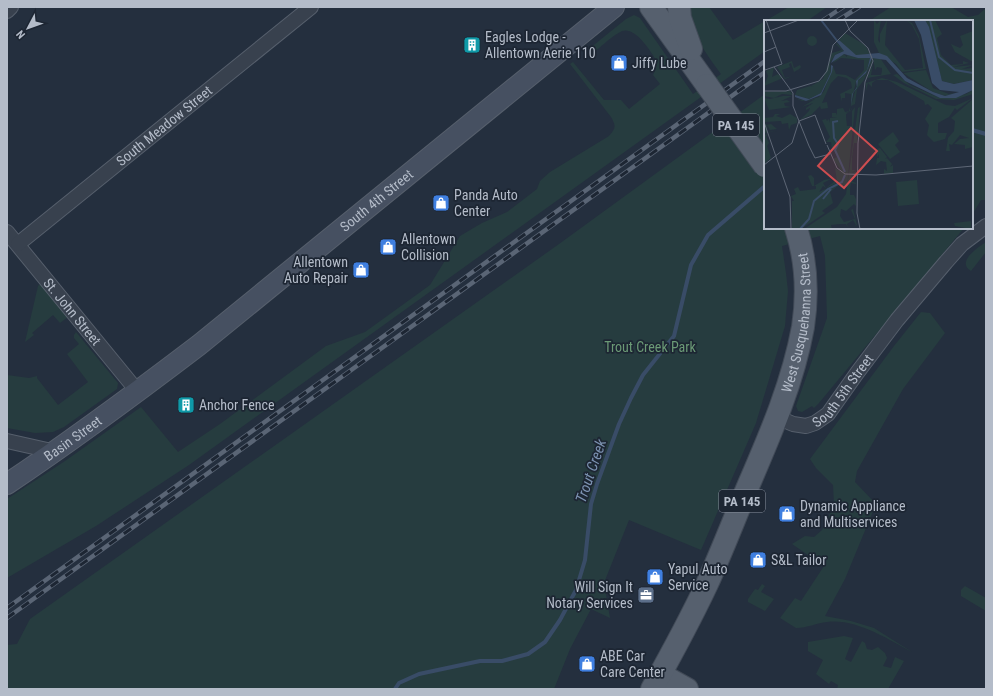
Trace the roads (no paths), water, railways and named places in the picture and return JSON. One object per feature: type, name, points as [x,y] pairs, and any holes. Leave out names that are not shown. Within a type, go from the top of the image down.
[{"type":"main road","name":"South 4th Street","points":[[138,392],[199,345],[614,7]]},
{"type":"main road","name":"PA 145","points":[[651,7],[764,165]]},
{"type":"main road","points":[[679,7],[680,18],[686,38],[707,85]]},
{"type":"main road","name":"West Susquehanna Street","points":[[777,417],[797,353],[803,326],[806,298],[805,278],[798,235]]},
{"type":"main road","name":"Basin Street","points":[[7,484],[56,452],[138,392]]},
{"type":"main road","name":"PA 145","points":[[687,689],[656,682],[706,584],[777,417]]},
{"type":"street","points":[[7,11],[12,7]]},
{"type":"street","name":"South Meadow Street","points":[[18,244],[311,7]]},
{"type":"street","name":"South 5th Street","points":[[777,417],[793,424],[806,426],[815,424],[828,414],[897,320],[962,244],[986,226]]},
{"type":"street","name":"St. John Street","points":[[7,232],[138,392]]},
{"type":"street","points":[[7,441],[56,452]]},
{"type":"waterway","name":"Trout Creek","points":[[973,130],[986,134]]},
{"type":"waterway","name":"Trout Creek","points":[[395,689],[399,683],[419,674],[480,661],[502,661],[528,654],[545,642],[560,620],[576,590],[585,560],[591,504],[597,484],[619,424],[631,398],[643,375],[674,336],[691,265],[708,235],[764,187]]},
{"type":"railway","points":[[824,20],[843,7]]},
{"type":"railway","points":[[839,20],[859,7]]},
{"type":"railway","points":[[7,608],[764,62]]},
{"type":"railway","points":[[7,618],[764,73]]},
{"type":"place","name":"Eagles Lodge - Allentown Aerie 110","points":[[472,45]]},
{"type":"place","name":"Jiffy Lube","points":[[619,63]]},
{"type":"place","name":"Panda Auto Center","points":[[441,203]]},
{"type":"place","name":"Allentown Collision","points":[[388,247]]},
{"type":"place","name":"Allentown Auto Repair","points":[[361,270]]},
{"type":"place","name":"Anchor Fence","points":[[186,405]]},
{"type":"place","name":"Dynamic Appliance and Multiservices","points":[[787,514]]},
{"type":"place","name":"S&L Tailor","points":[[758,560]]},
{"type":"place","name":"Yapul Auto Service","points":[[655,577]]},
{"type":"place","name":"Will Sign It Notary Services","points":[[646,595]]},
{"type":"place","name":"ABE Car Care Center","points":[[587,664]]},
{"type":"park label","name":"Trout Creek Park","points":[[650,347]]}]
